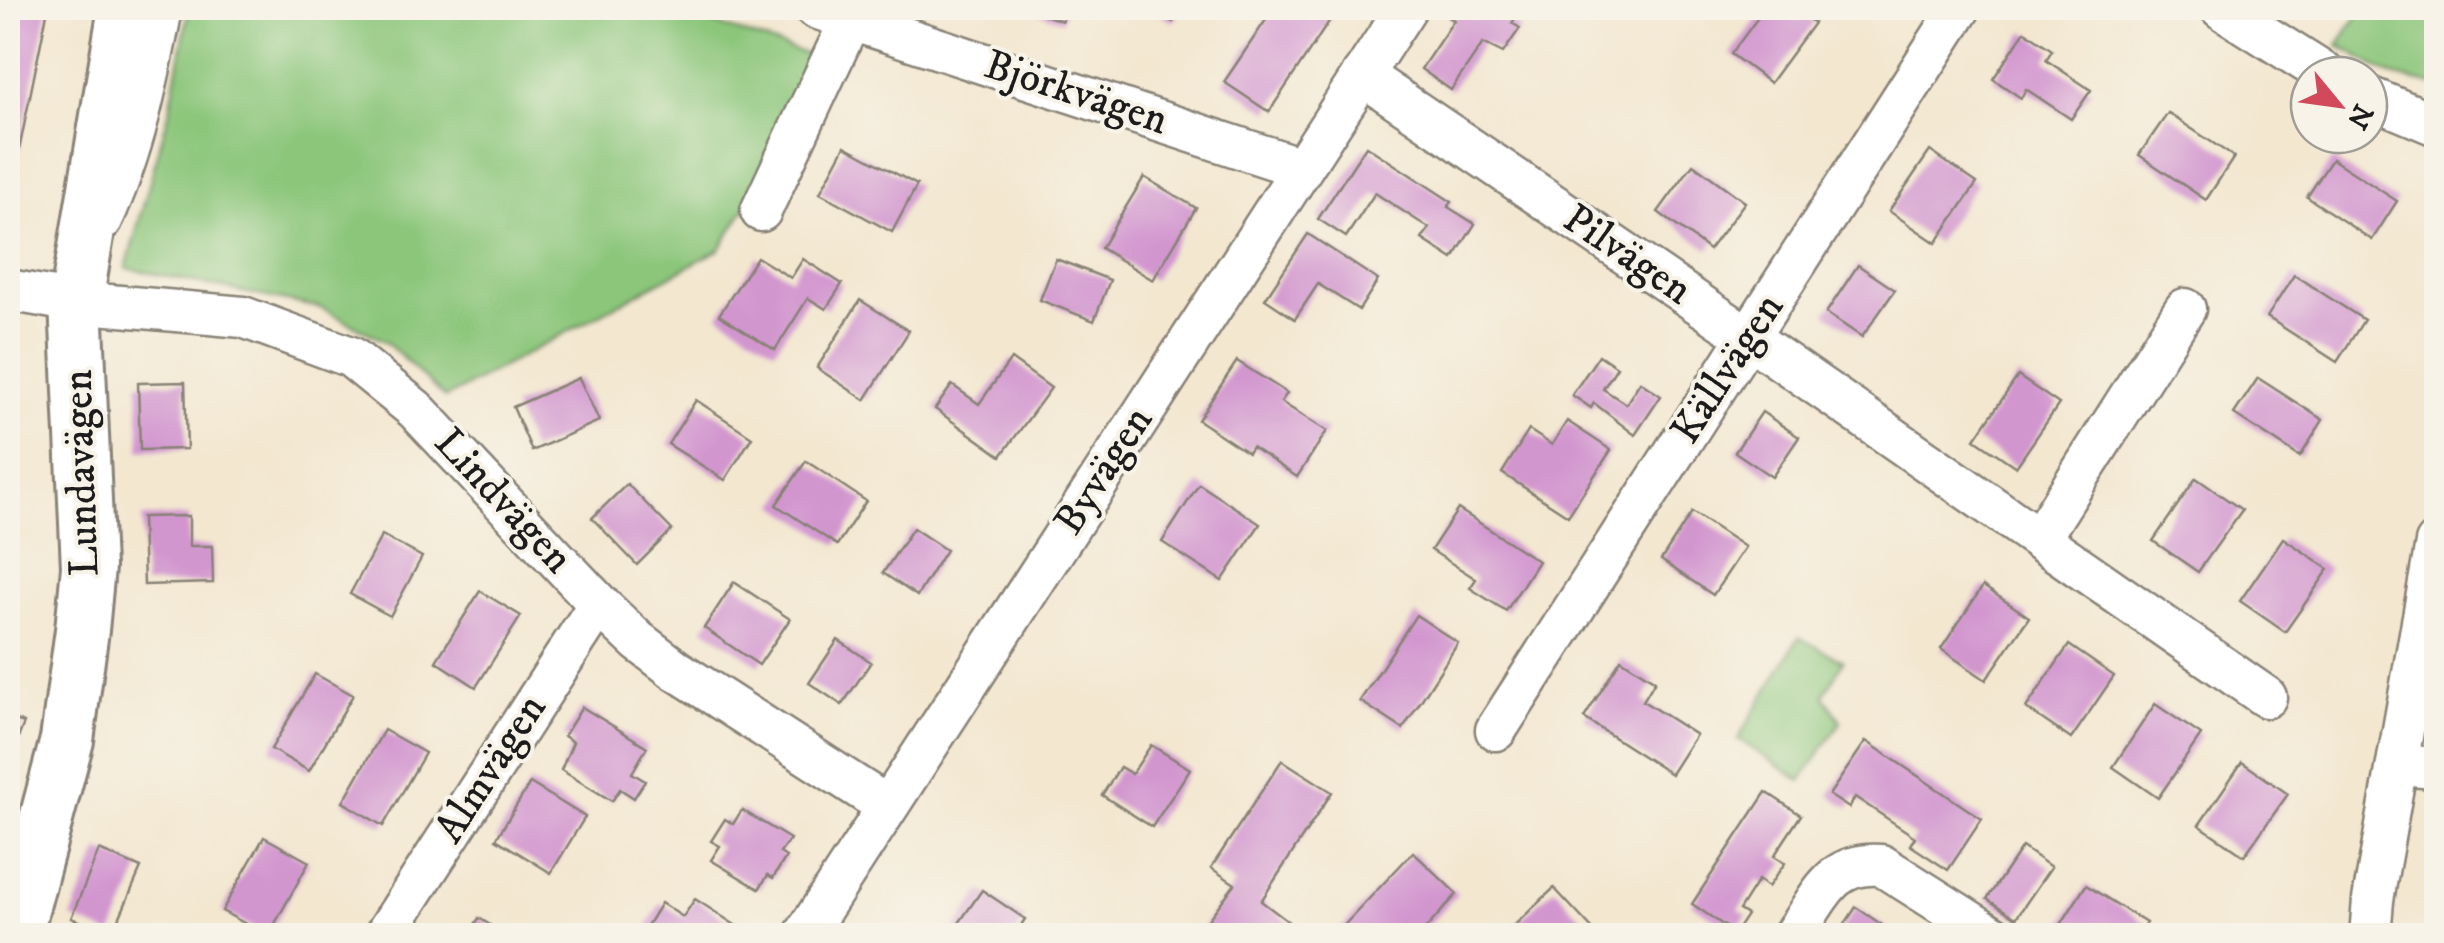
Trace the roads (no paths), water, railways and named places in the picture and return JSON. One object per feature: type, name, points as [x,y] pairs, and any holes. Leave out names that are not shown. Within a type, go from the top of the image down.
[{"type":"main road","name":"Lundavägen","points":[[15,936],[66,740],[88,567],[78,286],[125,8]]},
{"type":"street","points":[[78,286],[124,174],[148,85],[162,8]]},
{"type":"street","name":"Byvägen","points":[[811,933],[887,806],[1406,8]]},
{"type":"street","name":"Källvägen","points":[[1496,730],[1960,8]]},
{"type":"street","points":[[2221,8],[2295,55]]},
{"type":"street","name":"Björkvägen","points":[[761,211],[833,13],[1301,168]]},
{"type":"street","name":"Pilvägen","points":[[1362,75],[2266,697]]},
{"type":"street","points":[[2389,105],[2436,125]]},
{"type":"street","name":"Lindvägen","points":[[8,290],[78,286],[244,318],[351,357],[416,410],[638,641],[676,670],[887,806]]},
{"type":"street","points":[[2039,539],[2184,309]]},
{"type":"street","points":[[2370,936],[2373,900],[2418,766],[2436,544]]},
{"type":"street","name":"Almvägen","points":[[384,936],[599,604]]},
{"type":"street","points":[[1793,936],[1838,872],[1860,863],[1881,865],[1993,936]]}]
